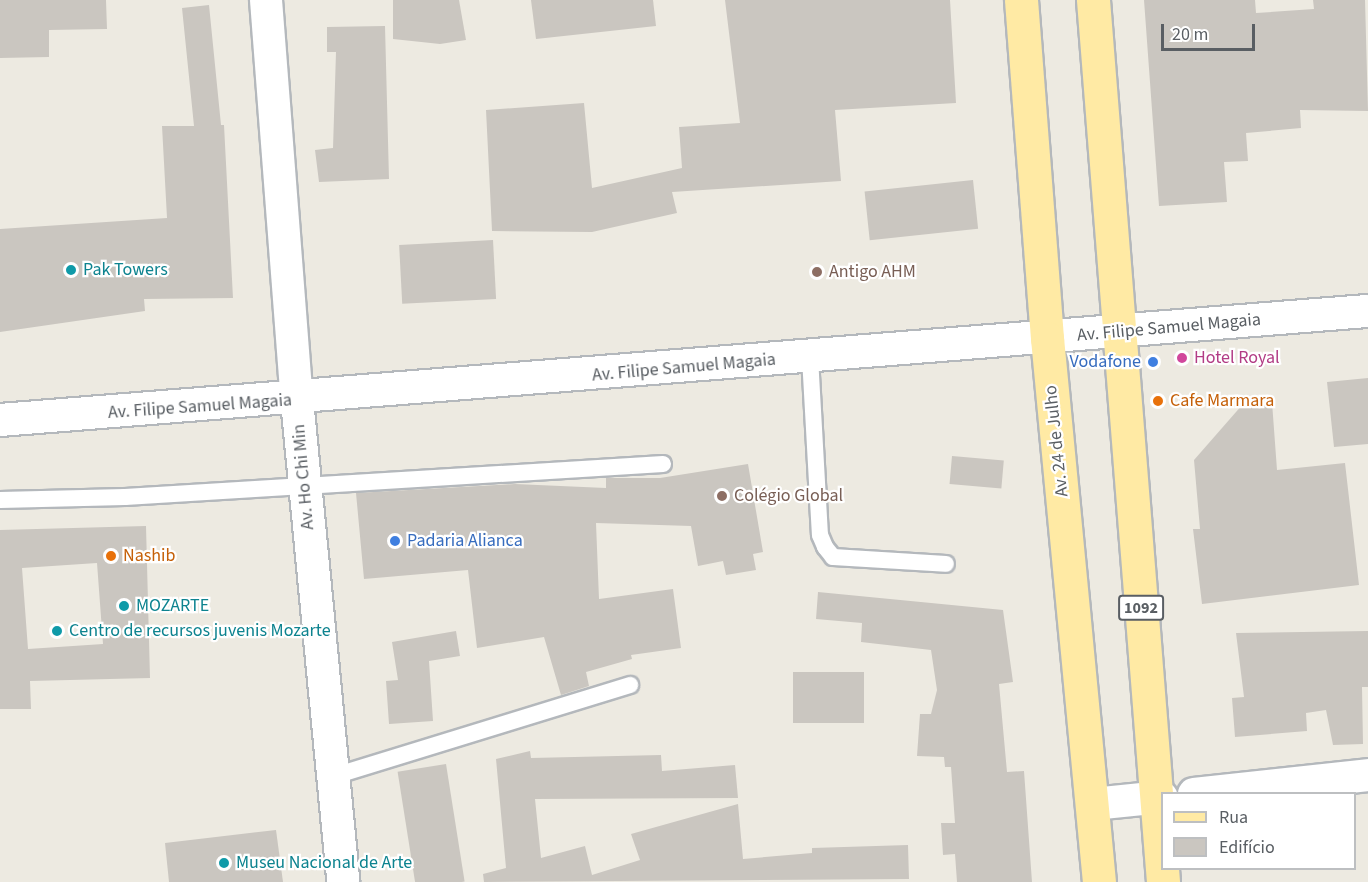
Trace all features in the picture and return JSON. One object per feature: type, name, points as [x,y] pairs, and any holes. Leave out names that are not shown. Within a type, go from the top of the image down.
[{"type":"main road","name":"Av. 24 de Julho","points":[[1021,0],[1047,338],[1100,882]]},
{"type":"main road","name":"1092","points":[[1093,0],[1118,334],[1161,825]]},
{"type":"street","name":"Av. Ho Chi Min","points":[[266,0],[297,400],[342,882]]},
{"type":"street","name":"Av. Filipe Samuel Magaia","points":[[0,420],[297,400],[1118,334],[1368,311]]},
{"type":"street","points":[[1212,792],[1368,775]]},
{"type":"street","points":[[1093,804],[1160,797]]},
{"type":"lane","points":[[810,357],[820,535],[825,547],[833,557],[946,564]]},
{"type":"lane","points":[[0,500],[305,486],[663,464]]},
{"type":"lane","points":[[331,777],[630,685]]},
{"type":"building","points":[[0,0],[106,0],[107,29],[49,30],[49,57],[0,58]]},
{"type":"building","points":[[393,0],[459,0],[466,40],[440,44],[393,39]]},
{"type":"building","points":[[531,0],[653,0],[656,26],[536,39]]},
{"type":"building","points":[[725,0],[950,0],[956,103],[835,110],[841,181],[672,192],[677,213],[592,232],[492,231],[486,110],[584,103],[592,188],[682,168],[679,127],[740,123]]},
{"type":"building","points":[[1144,0],[1255,0],[1256,13],[1314,9],[1313,0],[1365,0],[1368,111],[1300,110],[1301,128],[1246,133],[1248,161],[1224,162],[1227,202],[1159,206]]},
{"type":"building","points":[[209,5],[221,125],[224,125],[233,298],[144,299],[145,311],[0,332],[0,229],[167,218],[162,126],[194,126],[182,8]]},
{"type":"building","points":[[385,26],[389,179],[319,182],[315,150],[333,148],[336,52],[327,52],[327,27]]},
{"type":"building","points":[[973,180],[978,229],[870,240],[865,191]]},
{"type":"building","points":[[493,240],[496,299],[402,304],[399,245]]},
{"type":"building","points":[[1368,378],[1368,444],[1334,447],[1327,382]]},
{"type":"building","points":[[1272,402],[1277,470],[1345,463],[1359,585],[1202,604],[1193,529],[1200,529],[1194,460],[1243,404]]},
{"type":"building","points":[[952,456],[1004,461],[1001,488],[950,484]]},
{"type":"building","points":[[748,464],[763,552],[753,554],[756,570],[726,575],[723,561],[698,566],[691,526],[596,523],[599,599],[673,589],[681,648],[631,655],[632,659],[586,672],[589,686],[561,695],[544,637],[477,648],[468,570],[364,579],[356,493],[515,484],[606,488],[606,478],[660,478]]},
{"type":"building","name":"MOZARTE","points":[[146,526],[150,678],[30,681],[31,709],[0,709],[0,530]],"holes":[[[97,563],[103,644],[28,649],[22,568]]]},
{"type":"building","points":[[818,592],[1003,610],[1013,682],[999,684],[1007,772],[1024,771],[1032,882],[957,882],[955,854],[943,855],[941,823],[955,823],[951,767],[945,767],[944,757],[917,756],[920,714],[931,714],[937,690],[931,650],[861,642],[862,623],[816,619]]},
{"type":"building","points":[[456,631],[460,656],[429,661],[433,721],[389,724],[386,681],[398,680],[392,642]]},
{"type":"building","points":[[1368,631],[1368,687],[1362,687],[1363,744],[1333,745],[1326,710],[1306,713],[1307,731],[1235,737],[1232,698],[1244,697],[1236,633]]},
{"type":"building","points":[[793,672],[864,672],[864,723],[793,723]]},
{"type":"building","points":[[530,751],[531,758],[661,755],[662,771],[735,765],[738,798],[535,799],[541,858],[585,846],[592,875],[640,860],[631,834],[738,804],[743,859],[812,853],[812,848],[908,845],[909,879],[484,882],[483,874],[506,868],[496,759]]},
{"type":"building","points":[[446,764],[465,882],[415,882],[398,772]]},
{"type":"building","name":"Museu Nacional de Arte","points":[[276,830],[283,882],[169,882],[165,843]]},
{"type":"place","name":"Pak Towers","points":[[71,270]]},
{"type":"place","name":"Antigo AHM","points":[[817,272]]},
{"type":"place","name":"Hotel Royal","points":[[1182,358]]},
{"type":"place","name":"Vodafone","points":[[1153,362]]},
{"type":"place","name":"Cafe Marmara","points":[[1158,401]]},
{"type":"place","name":"Colégio Global","points":[[722,496]]},
{"type":"place","name":"Padaria Alianca","points":[[395,541]]},
{"type":"place","name":"Nashib","points":[[111,556]]},
{"type":"place","name":"MOZARTE","points":[[124,606]]},
{"type":"place","name":"Centro de recursos juvenis Mozarte","points":[[57,631]]},
{"type":"place","name":"Museu Nacional de Arte","points":[[224,863]]}]
